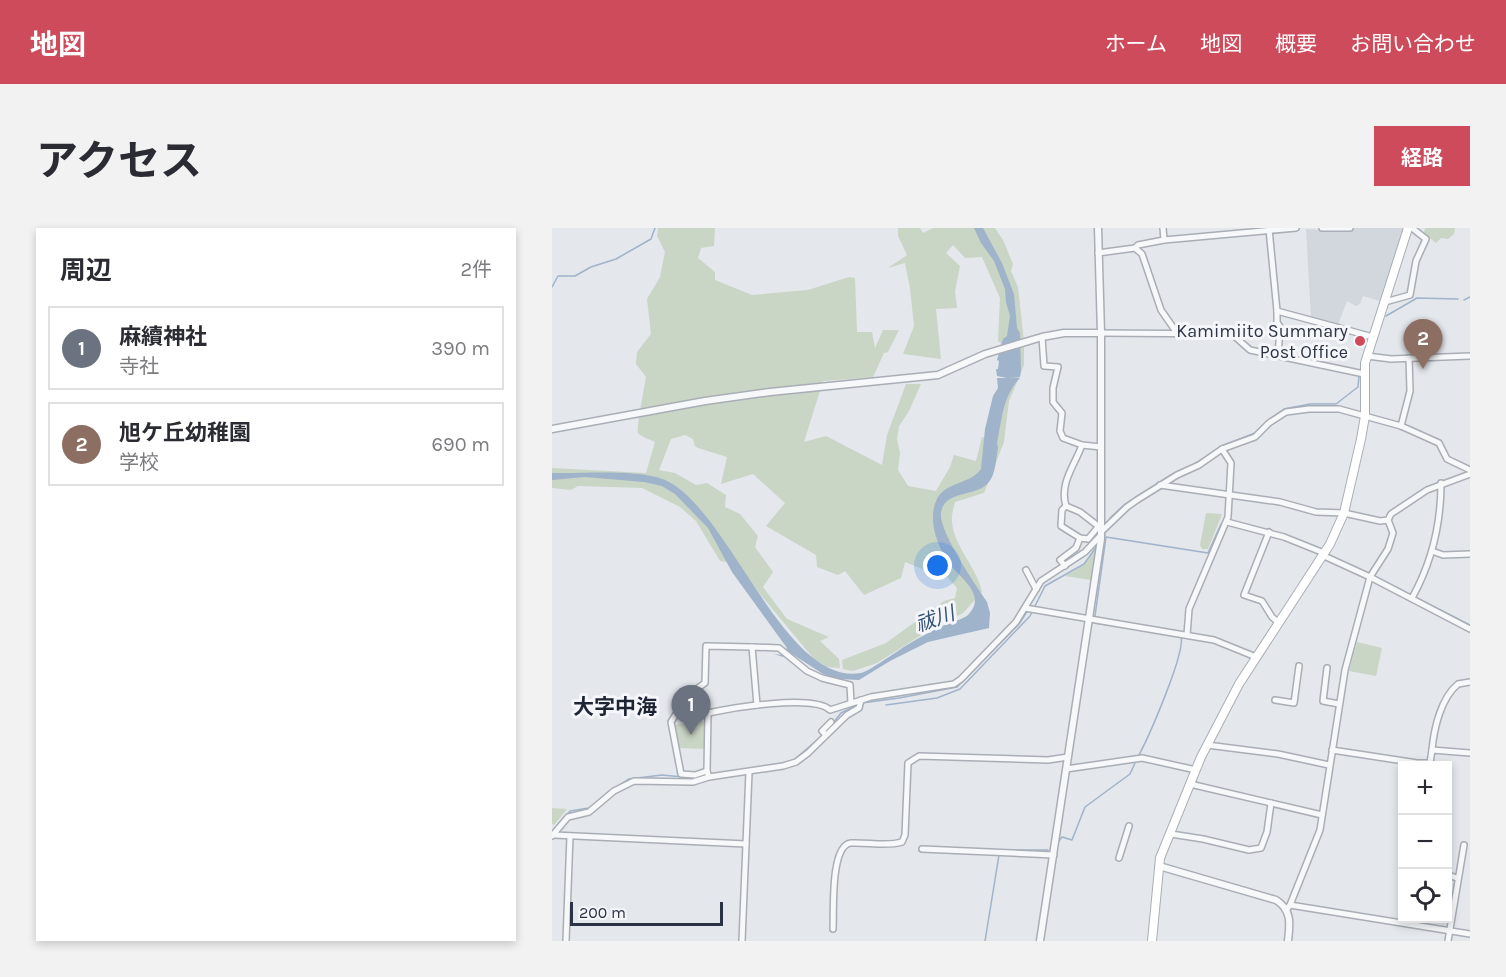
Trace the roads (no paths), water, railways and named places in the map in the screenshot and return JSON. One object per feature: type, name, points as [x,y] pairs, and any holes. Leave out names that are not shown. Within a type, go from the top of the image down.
[{"type":"main road","points":[[1152,941],[1159,866],[1207,745],[1239,684],[1323,554],[1344,513],[1365,416],[1364,374],[1367,356],[1410,228]]},
{"type":"street","points":[[1040,941],[1101,530],[1101,333],[1098,228]]},
{"type":"street","points":[[1163,228],[1164,240]]},
{"type":"street","points":[[1098,253],[1135,248],[1137,245],[1164,240],[1253,229],[1296,228]]},
{"type":"street","points":[[1322,228],[1350,228]]},
{"type":"street","points":[[1385,303],[1410,295],[1416,261],[1426,239],[1410,228]]},
{"type":"street","points":[[1269,229],[1277,322],[1280,327],[1278,356]]},
{"type":"street","points":[[1135,248],[1142,254],[1161,310],[1177,333]]},
{"type":"street","points":[[1277,311],[1373,338]]},
{"type":"street","points":[[552,429],[748,394],[938,375],[996,351],[1064,333],[1232,334],[1250,350],[1364,374]]},
{"type":"street","points":[[1042,337],[1044,366],[1058,367],[1053,388],[1053,402],[1062,413],[1060,431],[1063,438],[1082,445],[1101,447]]},
{"type":"street","points":[[1367,356],[1391,359],[1470,356]]},
{"type":"street","points":[[1401,426],[1410,391],[1409,358]]},
{"type":"street","points":[[1066,506],[1062,510],[1061,526],[1080,538],[1088,538],[1101,530],[1127,507],[1222,449],[1255,437],[1269,423],[1286,412],[1309,409],[1339,409],[1401,426],[1439,443],[1447,459],[1470,472]]},
{"type":"street","points":[[1066,506],[1063,496],[1065,484],[1082,445]]},
{"type":"street","points":[[1187,635],[1189,609],[1227,522],[1231,463],[1222,449]]},
{"type":"street","points":[[1288,941],[1289,907],[1320,830],[1345,670],[1370,577],[1388,549],[1393,533],[1388,520],[1390,514],[1426,489],[1470,472]]},
{"type":"street","points":[[1413,597],[1425,573],[1439,524],[1441,483]]},
{"type":"street","points":[[1161,485],[1280,502],[1316,512],[1344,513],[1380,521],[1388,520]]},
{"type":"street","points":[[1066,506],[1080,512],[1101,530]]},
{"type":"street","points":[[1227,522],[1269,532],[1323,554],[1413,597],[1470,629]]},
{"type":"street","points":[[830,710],[861,700],[954,684],[1016,622],[1044,579],[1091,548],[1101,530]]},
{"type":"street","points":[[1269,532],[1244,595],[1262,601],[1278,622]]},
{"type":"street","points":[[1065,566],[1060,560],[1076,548],[1080,538]]},
{"type":"street","points":[[1432,550],[1443,555],[1470,554]]},
{"type":"street","points":[[1026,570],[1036,589]]},
{"type":"street","points":[[1026,608],[1214,640],[1256,657]]},
{"type":"street","points":[[852,703],[850,685],[822,678],[807,671],[779,648],[706,645],[705,682],[688,695],[672,717],[671,726],[681,774],[749,772],[796,762],[833,724],[859,708],[861,700]]},
{"type":"street","points":[[752,647],[757,705]]},
{"type":"street","points":[[1275,700],[1294,703],[1299,666]]},
{"type":"street","points":[[1328,668],[1323,701],[1339,704]]},
{"type":"street","points":[[1430,761],[1433,735],[1447,698],[1458,684],[1470,682]]},
{"type":"street","points":[[708,774],[708,713],[757,705],[802,703],[828,707],[833,724]]},
{"type":"street","points":[[1207,745],[1278,754],[1329,765]]},
{"type":"street","points":[[1332,750],[1404,761]]},
{"type":"street","points":[[1432,750],[1470,753]]},
{"type":"street","points":[[833,929],[837,860],[841,847],[848,843],[894,844],[902,842],[905,835],[908,763],[914,758],[919,756],[1048,760],[1068,757]]},
{"type":"street","points":[[1066,769],[1142,758],[1196,770]]},
{"type":"street","points":[[742,941],[749,772]]},
{"type":"street","points":[[553,836],[568,817],[589,812],[614,791],[634,781],[693,782],[708,774]]},
{"type":"street","points":[[1190,784],[1322,815]]},
{"type":"street","points":[[1171,834],[1249,850],[1261,848],[1267,832],[1271,803]]},
{"type":"street","points":[[1119,858],[1130,826]]},
{"type":"street","points":[[553,836],[746,844]]},
{"type":"street","points":[[566,941],[570,836]]},
{"type":"street","points":[[1448,941],[1464,844]]},
{"type":"street","points":[[922,849],[1054,855]]},
{"type":"street","points":[[1159,866],[1272,898],[1289,907],[1470,934]]},
{"type":"street","points":[[1452,876],[1457,878]]},
{"type":"water","points":[[974,228],[983,228],[1002,263],[1014,294],[1017,328],[1020,333],[1021,371],[1020,377],[1009,377],[1020,378],[1006,401],[997,443],[996,464],[991,479],[979,489],[949,500],[941,513],[945,532],[951,544],[987,602],[990,613],[989,628],[928,642],[859,680],[840,679],[823,674],[789,652],[783,657],[774,654],[782,655],[787,648],[732,572],[708,528],[675,494],[662,486],[644,482],[585,477],[552,480],[552,473],[629,473],[669,482],[692,501],[715,528],[783,627],[808,653],[834,670],[861,673],[922,636],[966,616],[973,608],[974,595],[941,549],[933,524],[934,507],[941,493],[971,478],[981,469],[985,429],[993,396],[998,388],[997,378],[1007,378],[997,376],[996,369],[998,369],[999,361],[997,360],[1003,339],[1007,336],[1010,316],[1005,289],[994,261]]},
{"type":"waterway","points":[[552,287],[558,276],[575,276],[591,267],[616,259],[651,239],[655,228]]},
{"type":"waterway","points":[[1464,300],[1470,297]]},
{"type":"waterway","points":[[1386,316],[1417,298],[1458,299]]},
{"type":"waterway","points":[[1268,421],[1284,409],[1310,404],[1336,404],[1358,387],[1359,376]]},
{"type":"waterway","points":[[1110,518],[1124,505],[1171,475],[1193,465],[1224,445],[1255,433],[1264,424]]},
{"type":"waterway","points":[[1095,616],[1106,537],[1208,553],[1221,524]]},
{"type":"waterway","points":[[1034,608],[1045,586],[1084,564],[1097,546]]},
{"type":"waterway","points":[[1051,577],[1084,556]]},
{"type":"waterway","points":[[1374,576],[1411,595]]},
{"type":"waterway","points":[[1030,605],[1035,596]]},
{"type":"waterway","points":[[1415,597],[1470,625]]},
{"type":"waterway","points":[[862,703],[957,687],[1019,624],[1028,610]]},
{"type":"waterway","points":[[886,705],[937,698],[960,689],[1032,612]]},
{"type":"waterway","points":[[1094,623],[1135,629]]},
{"type":"waterway","points":[[1139,755],[1173,676],[1181,636]]},
{"type":"waterway","points":[[833,723],[841,713],[857,705]]},
{"type":"waterway","points":[[782,763],[794,760],[824,734]]},
{"type":"waterway","points":[[1059,841],[1062,837],[1072,840],[1085,807],[1130,774],[1135,763]]},
{"type":"waterway","points":[[720,773],[748,769]]},
{"type":"waterway","points":[[562,820],[570,811],[589,808],[629,779],[662,775],[693,778]]},
{"type":"waterway","points":[[1005,850],[1048,850]]},
{"type":"waterway","points":[[985,941],[999,855]]},
{"type":"place","name":"Kamimiito Summary Post Office","points":[[1360,341]]},
{"type":"place","name":"旭ケ丘幼稚園","points":[[1423,369]]},
{"type":"place","name":"麻續神社","points":[[691,735]]},
{"type":"district","name":"大字中海","points":[[615,707]]},
{"type":"water label","name":"祓川","points":[[935,619]]}]
